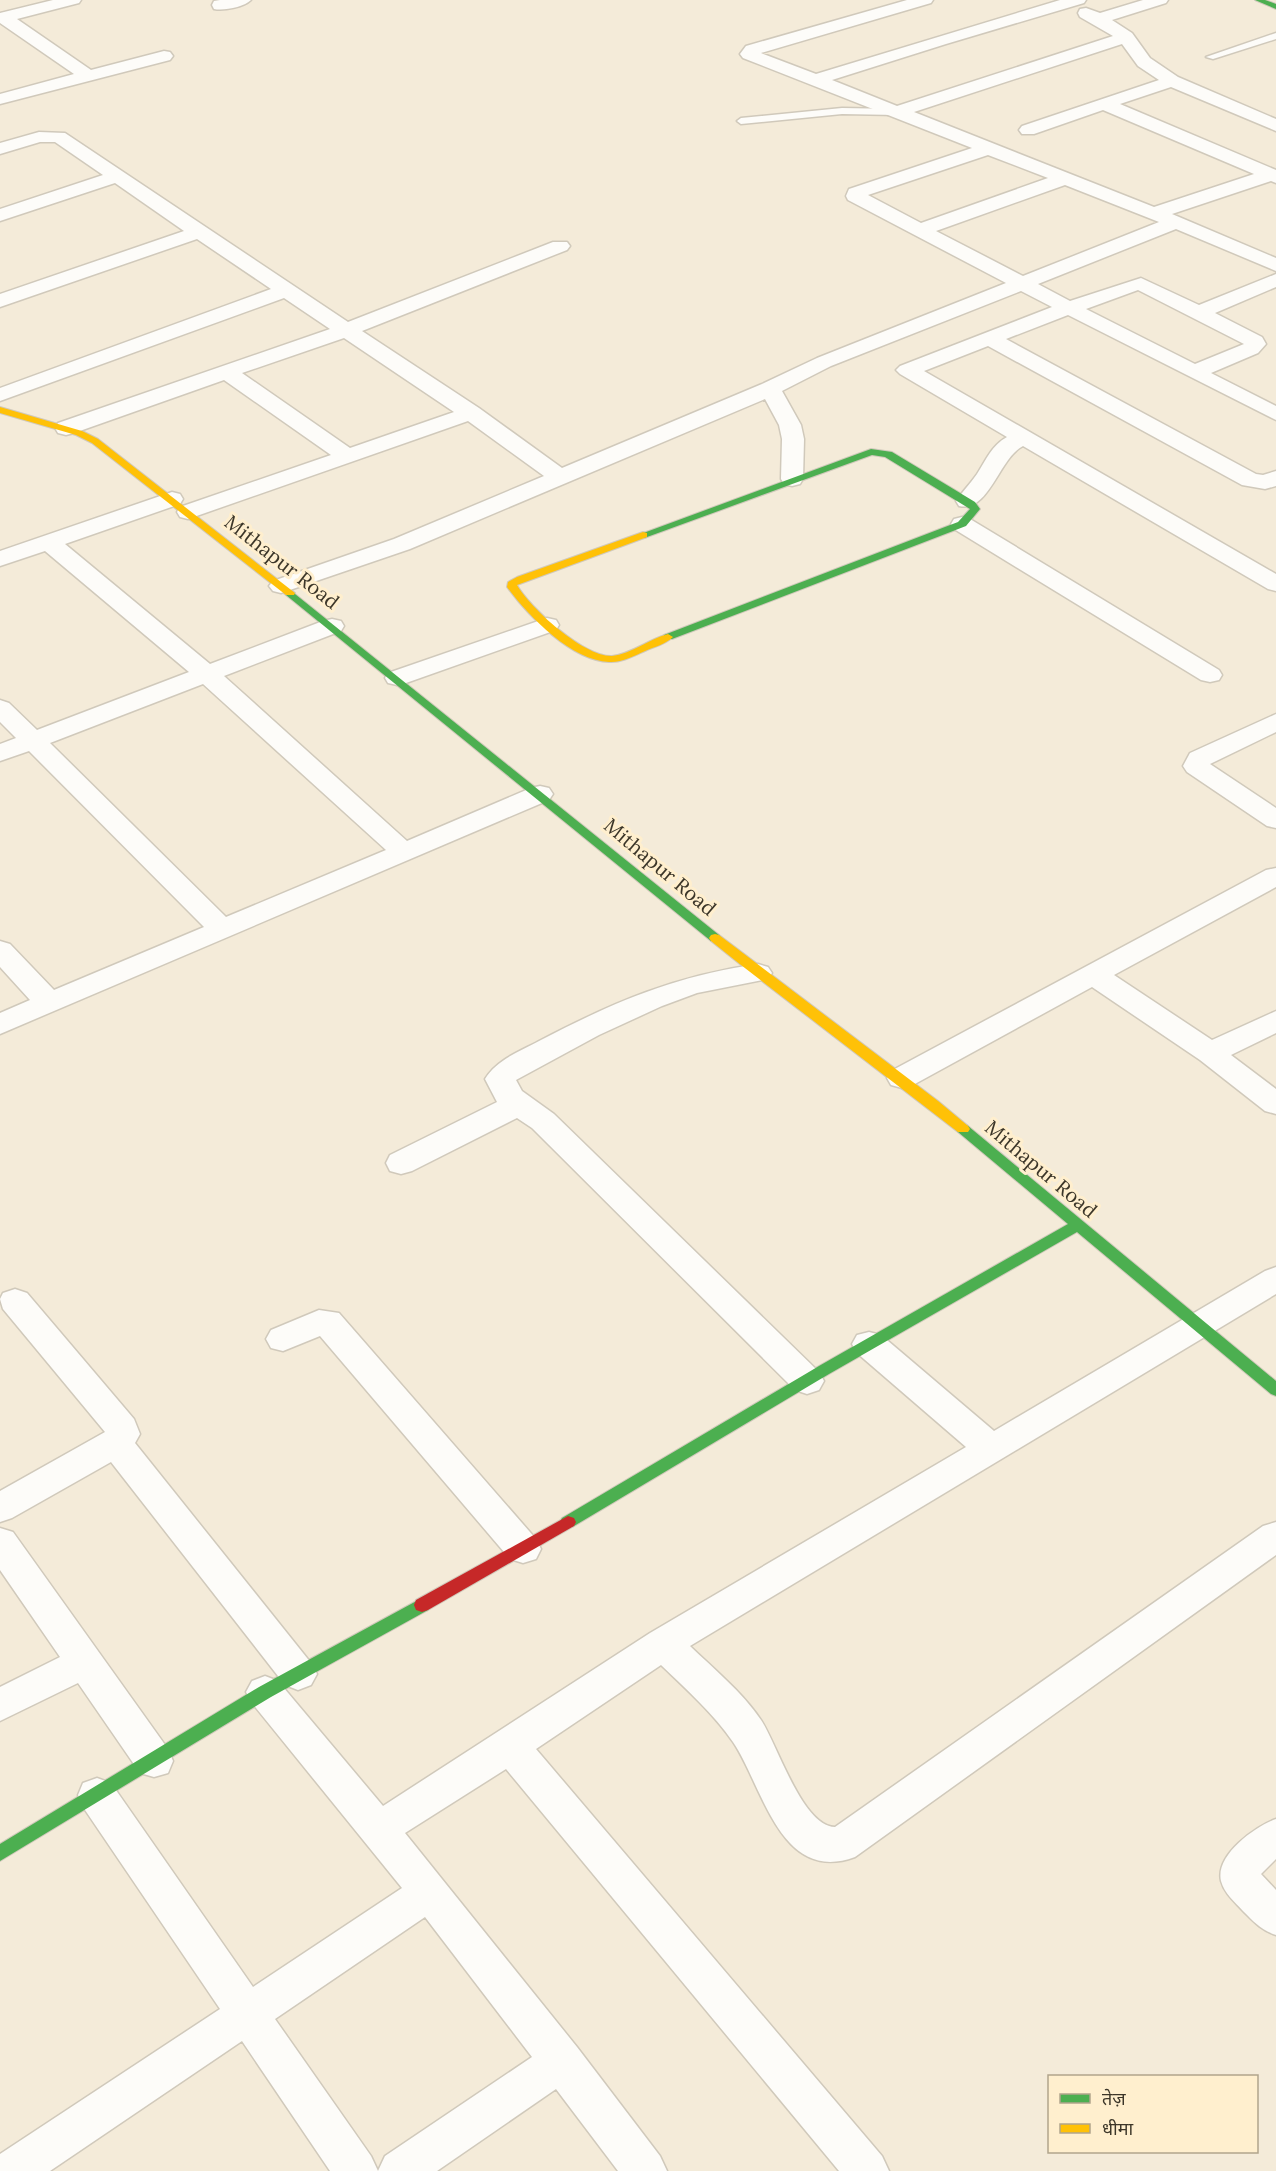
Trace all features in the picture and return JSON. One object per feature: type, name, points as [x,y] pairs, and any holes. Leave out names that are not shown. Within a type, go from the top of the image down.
[{"type":"street","points":[[2,18],[73,0]]},
{"type":"street","points":[[220,5],[243,0]]},
{"type":"street","points":[[925,0],[749,53],[1154,213],[1276,266]]},
{"type":"street","points":[[1099,19],[1160,0]]},
{"type":"street","points":[[1259,0],[1276,7]]},
{"type":"street","points":[[815,80],[1066,1],[1126,37],[1144,62],[1172,81],[1276,126]]},
{"type":"street","points":[[874,14],[896,23]]},
{"type":"street","points":[[2,18],[88,76]]},
{"type":"street","points":[[918,31],[940,40]]},
{"type":"street","points":[[10,40],[29,35]]},
{"type":"street","points":[[897,112],[1126,37]]},
{"type":"street","points":[[0,99],[164,56]]},
{"type":"street","points":[[1028,130],[1172,81]]},
{"type":"street","points":[[1104,104],[1274,176]]},
{"type":"street","points":[[0,149],[39,137],[59,137],[471,413],[560,477]]},
{"type":"street","points":[[990,148],[856,193],[857,198],[1276,414]]},
{"type":"street","points":[[0,215],[118,176]]},
{"type":"street","points":[[1154,213],[1274,176]]},
{"type":"street","points":[[919,230],[1067,178]]},
{"type":"street","points":[[281,586],[402,544],[770,389],[824,362],[1176,222]]},
{"type":"street","points":[[0,301],[199,232]]},
{"type":"street","points":[[66,428],[346,330],[560,246]]},
{"type":"street","points":[[1199,312],[1276,280]]},
{"type":"street","points":[[1194,372],[1251,349],[1256,344],[1255,341],[1144,285],[1136,284],[907,370],[1276,584]]},
{"type":"street","points":[[0,395],[286,290]]},
{"type":"street","points":[[988,338],[1250,480],[1272,483]]},
{"type":"street","points":[[226,372],[347,456]]},
{"type":"street","points":[[770,389],[790,425],[793,439],[792,479]]},
{"type":"street","name":"Mithapur Road","points":[[0,410],[66,428],[95,441],[180,506],[397,678],[758,973],[902,1078],[1276,1390]]},
{"type":"street","points":[[0,536],[10,556],[48,542],[180,506],[347,456],[471,413]]},
{"type":"street","points":[[1023,438],[1005,447],[964,512],[612,659],[598,658],[547,625],[512,587],[514,583],[792,479],[855,456],[880,452],[888,454],[964,512],[1210,675]]},
{"type":"street","points":[[48,542],[207,674],[404,852]]},
{"type":"street","points":[[397,678],[547,625]]},
{"type":"street","points":[[0,753],[332,626]]},
{"type":"street","points":[[0,708],[222,929]]},
{"type":"street","points":[[1276,722],[1199,759],[1196,766],[1276,820]]},
{"type":"street","points":[[0,1024],[540,794]]},
{"type":"street","points":[[902,1078],[1094,975],[1269,889]]},
{"type":"street","points":[[0,950],[49,1003]]},
{"type":"street","points":[[758,973],[716,980],[672,992],[616,1016],[507,1071],[501,1075],[501,1082],[510,1098],[543,1121],[807,1381]]},
{"type":"street","points":[[1094,975],[1210,1053],[1276,1104]]},
{"type":"street","points":[[1210,1053],[1276,1021]]},
{"type":"street","points":[[401,1163],[519,1104]]},
{"type":"street","points":[[0,1853],[282,1683],[523,1549],[869,1344],[1078,1225]]},
{"type":"street","points":[[379,1829],[510,1746],[663,1644],[1276,1280]]},
{"type":"street","points":[[0,1508],[116,1443],[122,1437],[122,1428],[15,1301]]},
{"type":"street","points":[[283,1339],[319,1322],[327,1322],[523,1549]]},
{"type":"street","points":[[869,1344],[992,1449]]},
{"type":"street","points":[[116,1443],[282,1683],[379,1829],[562,2061],[645,2171]]},
{"type":"street","points":[[663,1644],[747,1731],[777,1795],[805,1832],[819,1843],[835,1847],[841,1845],[1276,1536]]},
{"type":"street","points":[[0,1542],[154,1761]]},
{"type":"street","points":[[0,1705],[86,1662]]},
{"type":"street","points":[[510,1746],[867,2171]]},
{"type":"street","points":[[97,1795],[356,2171]]},
{"type":"street","points":[[1276,1836],[1250,1859],[1239,1874],[1241,1881],[1276,1917]]},
{"type":"street","points":[[13,2171],[430,1892]]},
{"type":"street","points":[[400,2171],[562,2061]]},
{"type":"lane","points":[[1210,57],[1276,36]]},
{"type":"lane","points":[[741,121],[843,111],[897,112]]},
{"type":"traffic: fast","points":[[1259,0],[1276,7]]},
{"type":"traffic: fast","points":[[668,637],[962,524],[975,509],[971,504],[888,454],[871,452]]},
{"type":"traffic: fast","points":[[643,535],[871,452]]},
{"type":"traffic: fast","points":[[290,593],[715,938]]},
{"type":"traffic: fast","points":[[963,1129],[1276,1390]]},
{"type":"traffic: fast","points":[[568,1522],[824,1370],[1078,1225]]},
{"type":"traffic: fast","points":[[0,1853],[265,1692],[422,1605]]},
{"type":"traffic: slow","points":[[0,410],[79,433],[95,441],[290,593]]},
{"type":"traffic: slow","points":[[643,535],[521,579],[512,584],[512,587],[530,608],[557,632],[571,643],[600,658],[618,658],[668,637]]},
{"type":"traffic: slow","points":[[715,938],[963,1129]]},
{"type":"traffic: jam","points":[[422,1605],[568,1522]]}]
